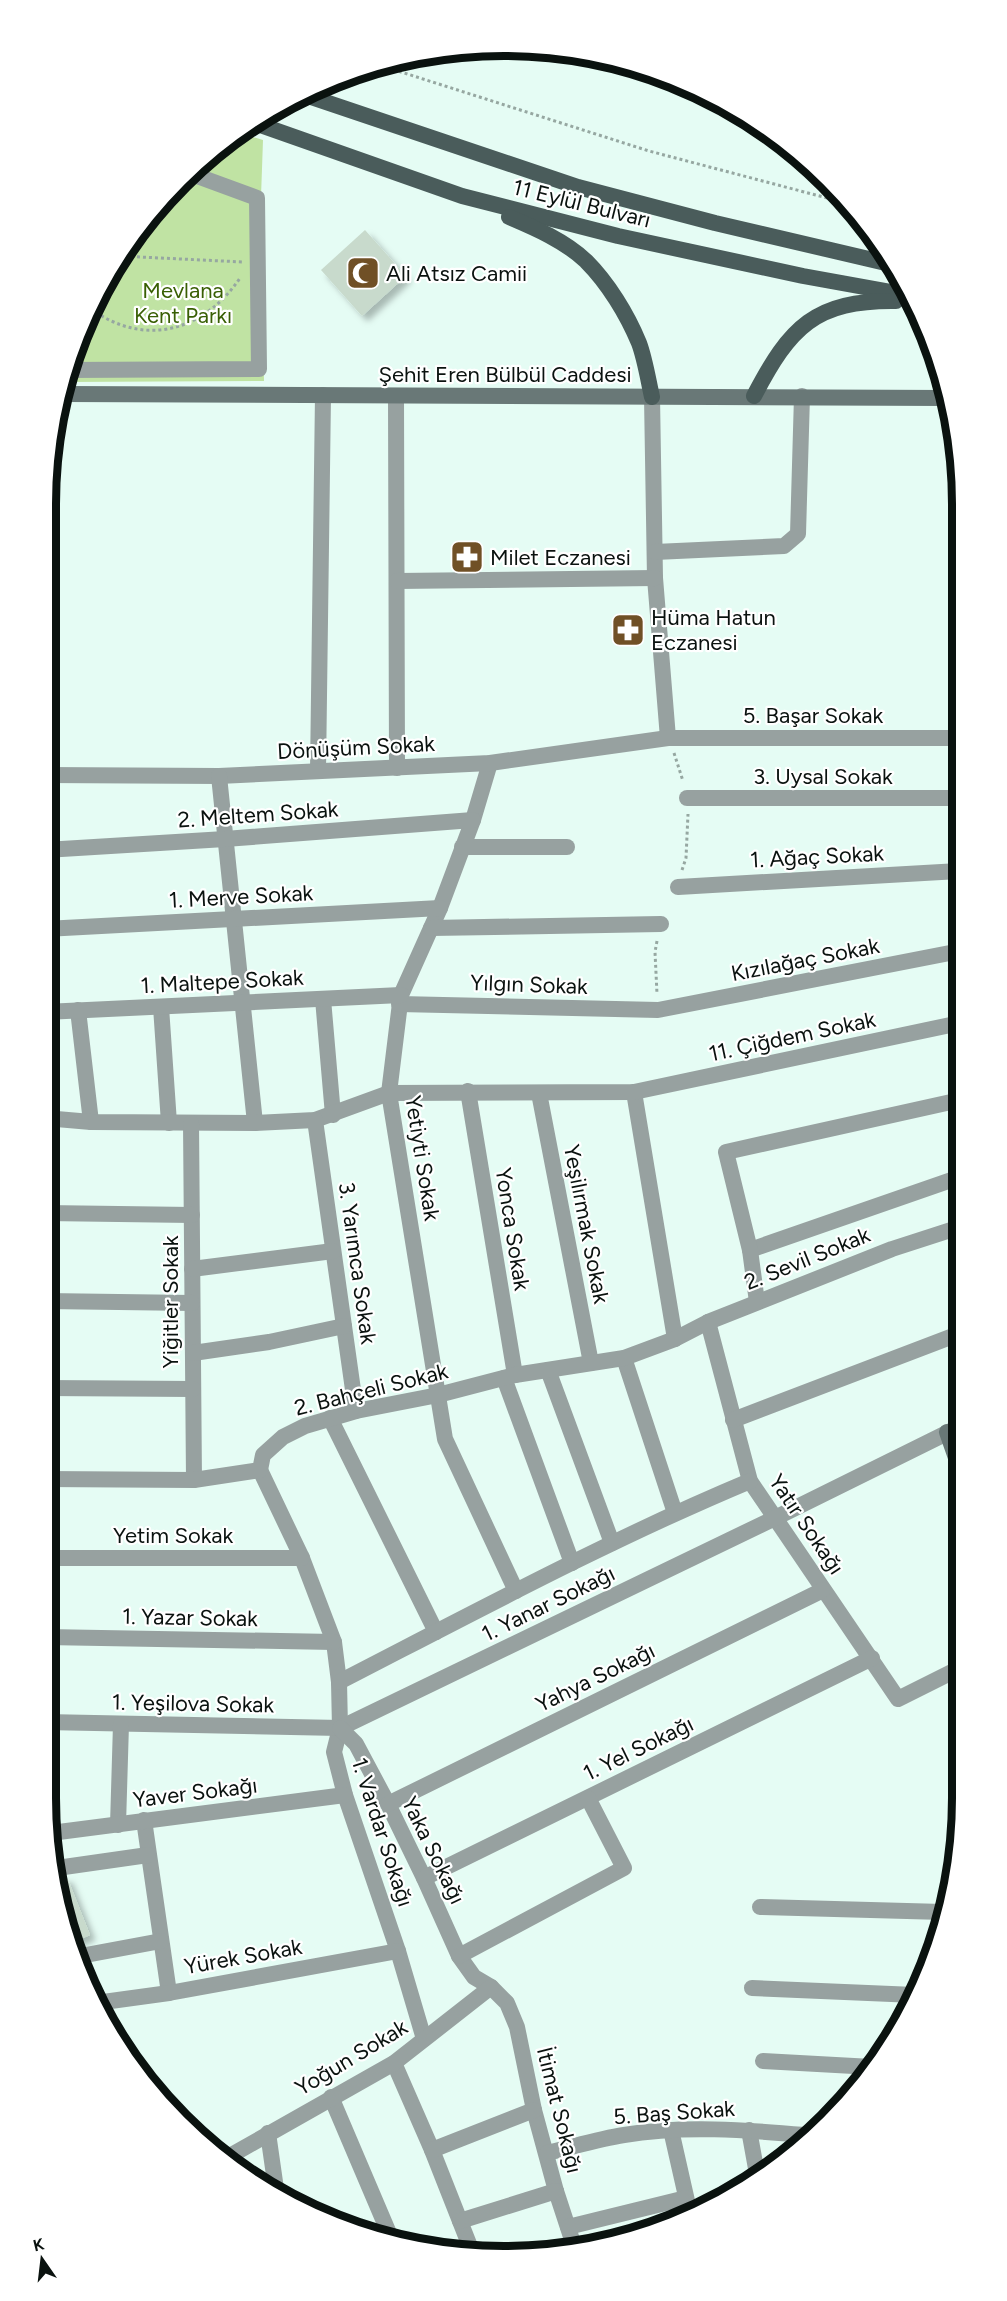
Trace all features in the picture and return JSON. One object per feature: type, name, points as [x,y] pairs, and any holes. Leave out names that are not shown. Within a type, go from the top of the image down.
[{"type":"main road","name":"11 Eylül Bulvarı","points":[[314,98],[578,187],[715,223],[880,262]]},
{"type":"main road","name":"11 Eylül Bulvarı","points":[[263,126],[462,196],[618,236],[803,276],[898,293]]},
{"type":"main road","points":[[462,196],[536,228],[585,261],[607,287],[625,314],[640,344],[652,397]]},
{"type":"main road","points":[[754,396],[772,361],[809,321],[835,306],[865,301],[903,302]]},
{"type":"main road","name":"Şehit Eren Bülbül Caddesi","points":[[69,394],[938,398]]},
{"type":"street","points":[[76,370],[259,369],[257,198],[198,176]]},
{"type":"street","points":[[318,771],[323,395]]},
{"type":"street","points":[[396,396],[397,768]]},
{"type":"street","points":[[655,552],[784,546],[798,534],[802,396]]},
{"type":"street","points":[[652,397],[655,578],[668,738]]},
{"type":"street","points":[[397,581],[655,578]]},
{"type":"street","name":"Dönüşüm Sokak","points":[[56,775],[219,776],[490,763],[668,738]]},
{"type":"street","name":"5. Başar Sokak","points":[[668,738],[952,738]]},
{"type":"street","name":"Yetiyti Sokak","points":[[490,763],[473,820],[440,908],[400,1000],[389,1093],[445,1439],[516,1591]]},
{"type":"street","points":[[219,776],[255,1123]]},
{"type":"street","name":"3. Uysal Sokak","points":[[687,798],[952,798]]},
{"type":"street","name":"2. Meltem Sokak","points":[[56,849],[473,820]]},
{"type":"street","points":[[462,847],[567,847]]},
{"type":"street","name":"1. Ağaç Sokak","points":[[678,887],[952,871]]},
{"type":"street","name":"1. Merve Sokak","points":[[56,928],[440,908]]},
{"type":"street","points":[[431,928],[661,924]]},
{"type":"street","name":"Kızılağaç Sokak","points":[[658,1010],[952,953]]},
{"type":"street","points":[[323,999],[333,1115]]},
{"type":"street","name":"1. Maltepe Sokak","points":[[56,1011],[323,999],[400,1000]]},
{"type":"street","name":"Yılgın Sokak","points":[[400,1000],[658,1010]]},
{"type":"street","points":[[161,1006],[169,1123]]},
{"type":"street","points":[[78,1010],[91,1122]]},
{"type":"street","name":"11. Çiğdem Sokak","points":[[56,1119],[91,1122],[255,1123],[315,1120],[389,1093],[634,1092],[952,1025]]},
{"type":"street","name":"Yonca Sokak","points":[[468,1091],[509,1376],[572,1563]]},
{"type":"street","points":[[634,1092],[675,1339]]},
{"type":"street","name":"Yeşilırmak Sokak","points":[[539,1093],[591,1363]]},
{"type":"street","points":[[757,1302],[750,1250],[726,1152],[952,1102]]},
{"type":"street","name":"3. Yarımca Sokak","points":[[315,1120],[356,1411]]},
{"type":"street","name":"Yiğitler Sokak","points":[[191,1123],[194,1480]]},
{"type":"street","points":[[750,1250],[952,1180]]},
{"type":"street","points":[[56,1213],[192,1215]]},
{"type":"street","name":"2. Sevil Sokak","points":[[675,1339],[708,1322],[757,1302],[892,1249],[952,1230]]},
{"type":"street","points":[[192,1269],[333,1251]]},
{"type":"street","points":[[56,1301],[192,1303]]},
{"type":"street","name":"Yatır Sokağı","points":[[708,1322],[750,1481],[898,1698],[952,1672]]},
{"type":"street","points":[[193,1353],[269,1342],[344,1326]]},
{"type":"street","points":[[733,1420],[952,1336]]},
{"type":"street","name":"2. Bahçeli Sokak","points":[[260,1470],[263,1455],[283,1437],[305,1426],[330,1418],[438,1395],[509,1376],[624,1358],[675,1339]]},
{"type":"street","points":[[624,1358],[675,1513]]},
{"type":"street","points":[[548,1370],[612,1543]]},
{"type":"street","points":[[56,1388],[193,1389]]},
{"type":"street","points":[[330,1418],[436,1632]]},
{"type":"street","name":"1. Yanar Sokağı","points":[[340,1728],[952,1430]]},
{"type":"street","points":[[56,1479],[194,1480],[260,1470]]},
{"type":"street","name":"1. Vardar Sokağı","points":[[260,1470],[302,1558],[334,1642],[339,1682],[340,1728],[334,1752],[345,1795],[398,1951],[424,2039]]},
{"type":"street","points":[[339,1682],[612,1543],[750,1481]]},
{"type":"street","name":"Yetim Sokak","points":[[56,1558],[302,1558]]},
{"type":"street","name":"Yahya Sokağı","points":[[388,1804],[823,1590]]},
{"type":"street","name":"1. Yazar Sokak","points":[[56,1637],[334,1642]]},
{"type":"street","name":"1. Yel Sokağı","points":[[424,1878],[872,1658]]},
{"type":"street","name":"1. Yeşilova Sokak","points":[[56,1722],[340,1728]]},
{"type":"street","points":[[118,1825],[121,1724]]},
{"type":"street","name":"Yaka Sokağı","points":[[340,1728],[356,1744],[388,1804],[459,1956],[474,1977],[491,1987]]},
{"type":"street","name":"Yaver Sokağı","points":[[57,1832],[345,1795]]},
{"type":"street","points":[[459,1956],[624,1868],[588,1798]]},
{"type":"street","points":[[144,1820],[169,1993]]},
{"type":"street","points":[[61,1867],[148,1855]]},
{"type":"street","points":[[760,1907],[936,1912]]},
{"type":"street","points":[[84,1955],[161,1941]]},
{"type":"street","name":"Yürek Sokak","points":[[105,2002],[169,1993],[398,1951]]},
{"type":"street","name":"Yoğun Sokak","points":[[233,2154],[394,2062],[491,1987]]},
{"type":"street","name":"İtimat Sokağı","points":[[491,1987],[507,2003],[517,2027],[534,2110],[572,2240]]},
{"type":"street","points":[[752,1988],[906,1995]]},
{"type":"street","points":[[763,2061],[862,2066]]},
{"type":"street","points":[[394,2062],[469,2245]]},
{"type":"street","points":[[331,2097],[385,2229]]},
{"type":"street","points":[[432,2150],[534,2110]]},
{"type":"street","points":[[671,2130],[688,2205]]},
{"type":"street","name":"5. Baş Sokak","points":[[547,2152],[624,2134],[671,2130],[749,2130],[798,2134]]},
{"type":"street","points":[[749,2130],[756,2167]]},
{"type":"street","points":[[268,2133],[275,2183]]},
{"type":"street","points":[[460,2221],[556,2191]]},
{"type":"street","points":[[568,2227],[685,2207]]},
{"type":"path","points":[[394,70],[649,151],[832,199]]},
{"type":"path","points":[[130,257],[250,262]]},
{"type":"path","points":[[98,313],[131,328],[156,331],[173,328],[200,317],[212,309],[227,295],[244,272]]},
{"type":"green space","name":"Mevlana Kent Parkı","points":[[248,136],[263,140],[261,197],[264,381],[73,382],[79,359],[102,305],[116,279],[148,231],[167,208],[208,167]]},
{"type":"building","name":"Ali Atsız Camii","points":[[365,230],[406,276],[362,316],[321,270]]},
{"type":"building","points":[[63,1877],[67,1877],[90,1935],[78,1940],[71,1913]]},
{"type":"place","name":"Ali Atsız Camii","points":[[363,273]]},
{"type":"place","name":"Milet Eczanesi","points":[[467,557]]},
{"type":"place","name":"Hüma Hatun Eczanesi","points":[[628,630]]}]
